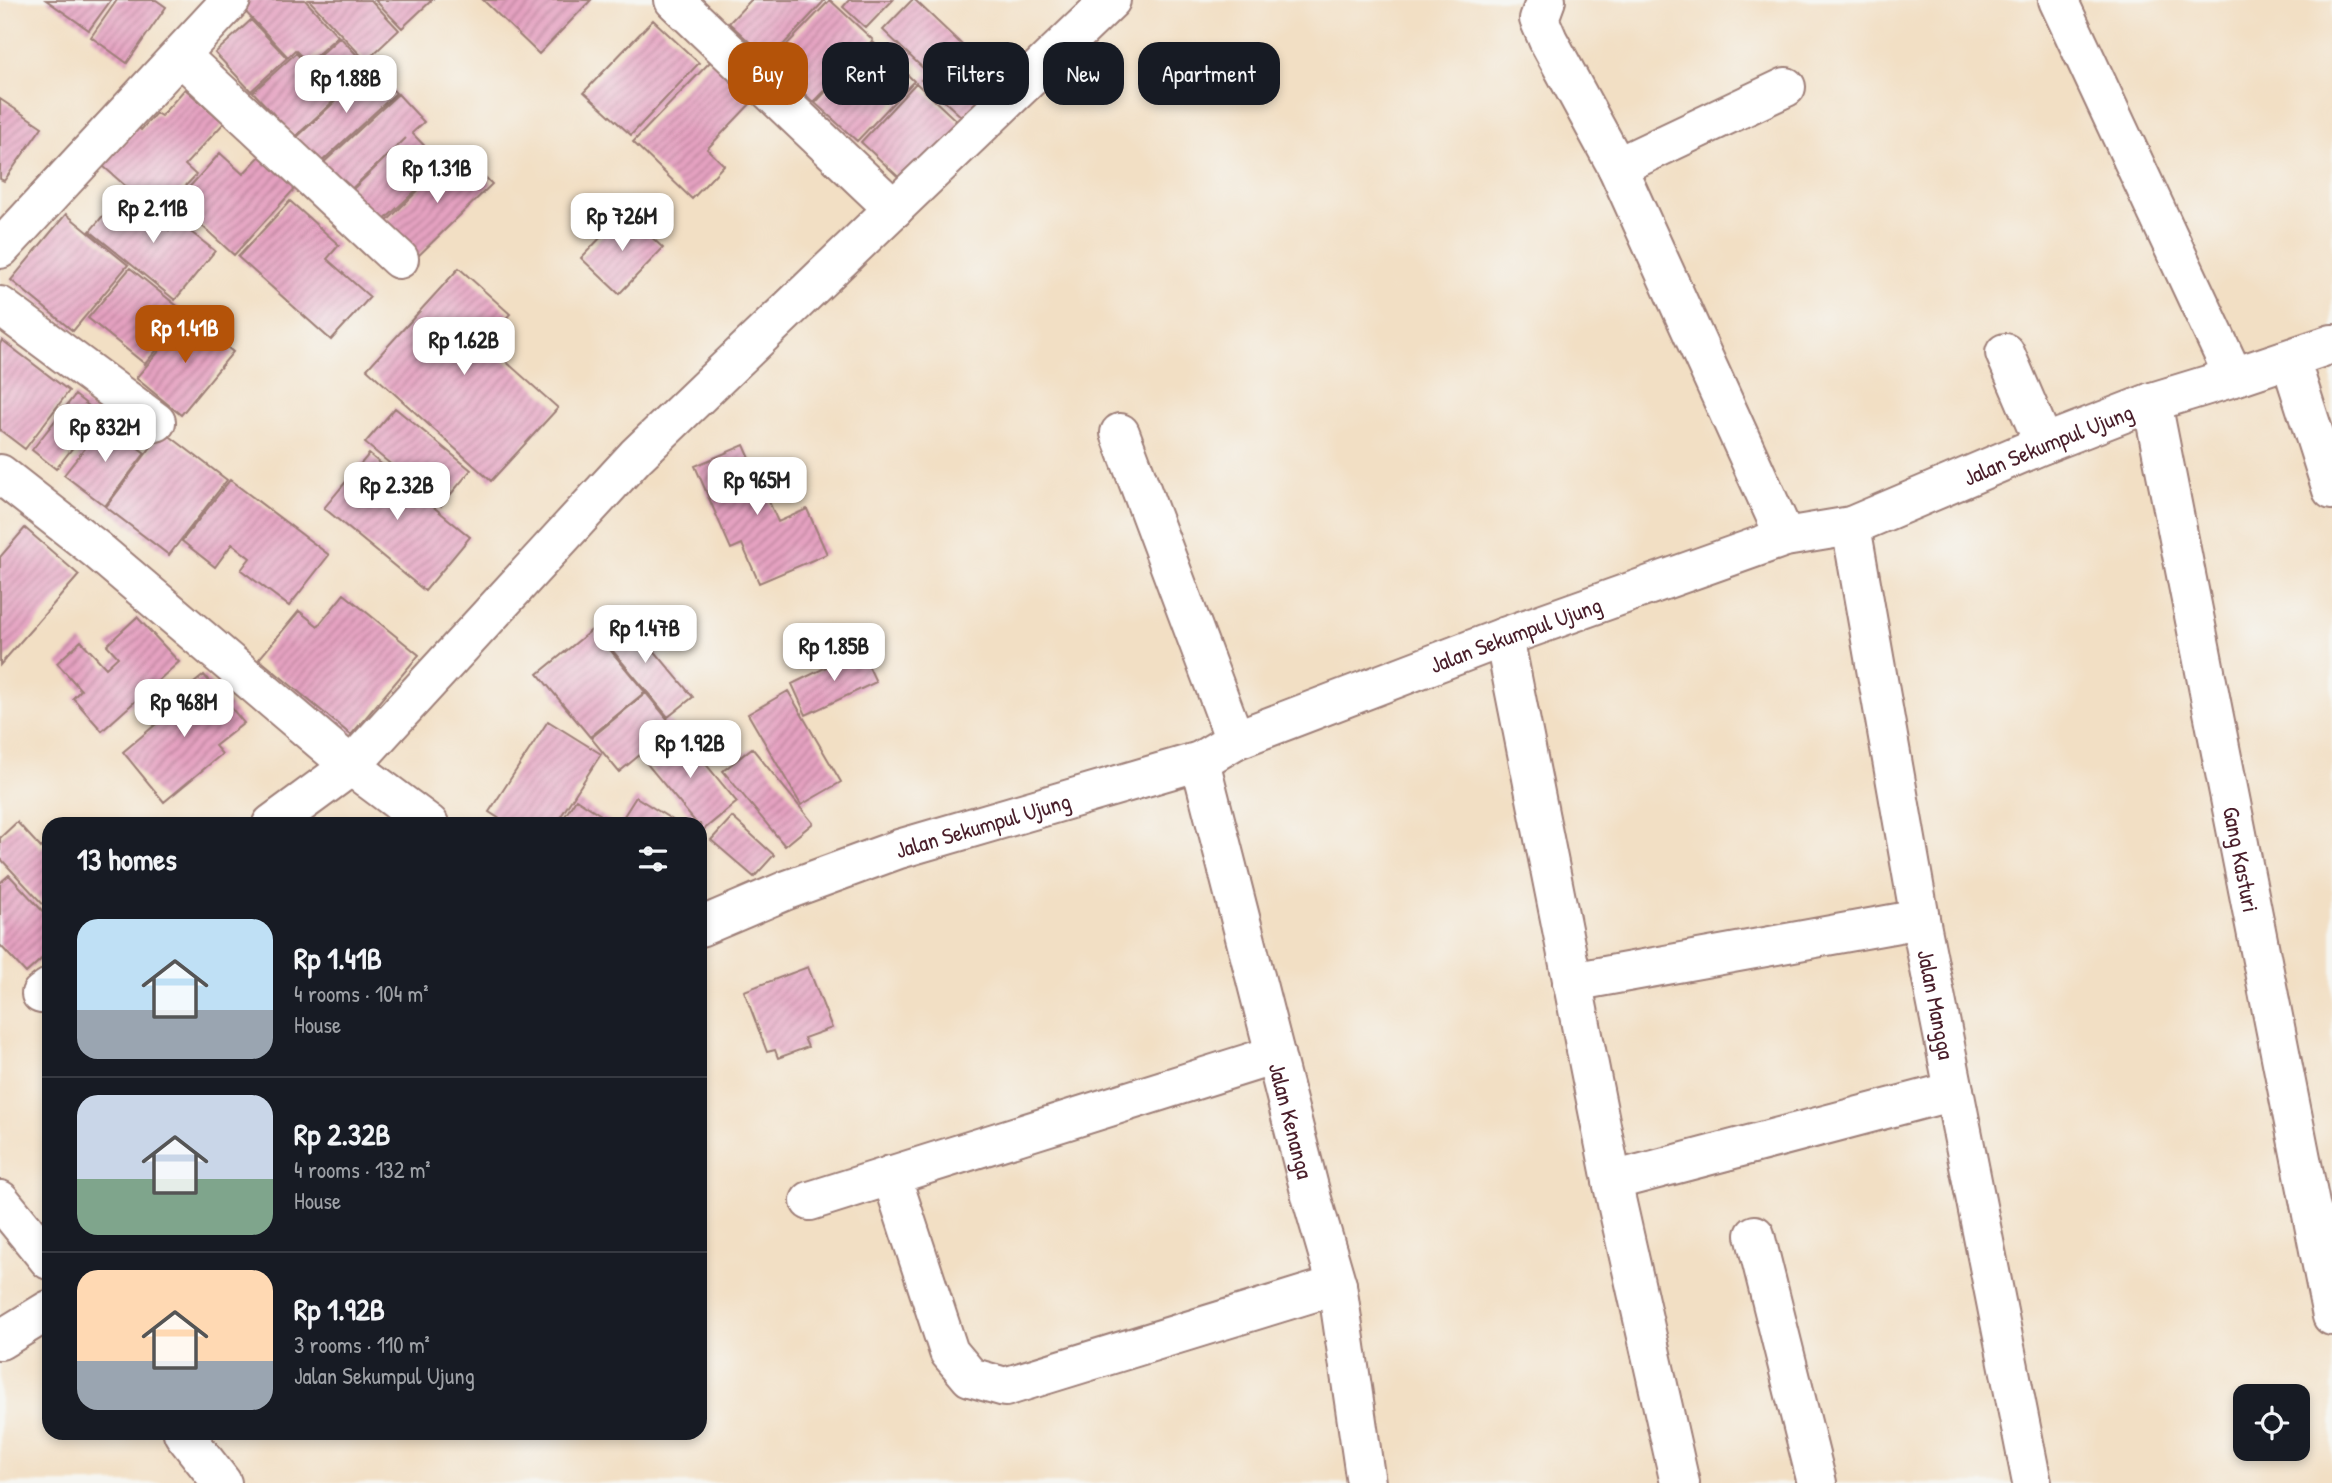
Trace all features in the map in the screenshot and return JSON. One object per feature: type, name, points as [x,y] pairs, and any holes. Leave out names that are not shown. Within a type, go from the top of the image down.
[{"type":"street","points":[[674,0],[894,209]]},
{"type":"street","points":[[282,817],[351,766],[636,456],[1111,0]]},
{"type":"street","points":[[1545,0],[1539,19],[1548,40],[1617,167],[1785,537]]},
{"type":"street","points":[[2058,0],[2234,377]]},
{"type":"street","points":[[0,249],[181,56],[215,5]]},
{"type":"street","points":[[181,56],[399,259]]},
{"type":"street","points":[[1617,167],[1786,87]]},
{"type":"street","points":[[0,306],[156,422]]},
{"type":"street","name":"Jalan Sekumpul Ujung","points":[[707,924],[787,890],[899,849],[1200,761],[1235,740],[1504,637],[1785,537],[1851,526],[2044,444],[2152,402],[2332,344]]},
{"type":"street","points":[[2006,353],[2044,444]]},
{"type":"street","points":[[2290,359],[2332,491]]},
{"type":"street","name":"Gang Kasturi","points":[[2152,402],[2332,1316]]},
{"type":"street","points":[[1120,433],[1235,740]]},
{"type":"street","points":[[0,474],[97,550],[351,766],[420,817]]},
{"type":"street","name":"Jalan Mangga","points":[[1851,526],[1920,919],[2032,1483]]},
{"type":"street","points":[[1504,637],[1612,1181],[1680,1483]]},
{"type":"street","name":"Jalan Kenanga","points":[[1200,761],[1312,1199],[1338,1285],[1366,1483]]},
{"type":"street","points":[[1572,982],[1920,919]]},
{"type":"street","points":[[810,1201],[1275,1055]]},
{"type":"street","points":[[1612,1181],[1954,1091]]},
{"type":"street","points":[[891,1175],[949,1352],[970,1377],[1005,1387],[1338,1285]]},
{"type":"street","points":[[0,1200],[42,1251]]},
{"type":"street","points":[[1755,1235],[1817,1483]]},
{"type":"street","points":[[0,1340],[42,1314]]},
{"type":"street","points":[[188,1440],[222,1483]]},
{"type":"building","points":[[46,0],[111,0],[89,30]]},
{"type":"building","points":[[117,0],[156,0],[166,7],[127,63],[91,37]]},
{"type":"building","points":[[248,0],[305,0],[338,36],[308,63],[295,50],[288,57],[241,7]]},
{"type":"building","points":[[309,0],[371,0],[399,30],[366,61]]},
{"type":"building","points":[[375,0],[432,0],[402,28]]},
{"type":"building","points":[[483,0],[591,0],[539,54]]},
{"type":"building","points":[[751,0],[825,0],[786,42],[750,42],[729,23]]},
{"type":"building","points":[[830,0],[873,40],[822,42],[822,93],[813,102],[808,97],[808,42],[789,42]]},
{"type":"building","points":[[849,0],[893,0],[866,28],[843,7]]},
{"type":"building","points":[[915,0],[959,42],[923,42],[923,68],[909,55],[909,42],[896,42],[883,30]]},
{"type":"building","points":[[251,20],[287,58],[251,91],[215,53]]},
{"type":"building","points":[[653,20],[699,63],[631,135],[584,92]]},
{"type":"building","points":[[340,37],[369,68],[295,137],[253,92],[296,53],[308,66]]},
{"type":"building","points":[[712,60],[728,75],[728,105],[749,105],[707,149],[724,165],[692,199],[633,142]]},
{"type":"building","points":[[371,68],[396,93],[320,163],[296,138]]},
{"type":"building","points":[[916,83],[923,90],[923,105],[940,105],[963,127],[908,186],[861,142],[895,105],[909,105],[909,91]]},
{"type":"building","points":[[185,89],[224,123],[185,165],[196,175],[158,215],[94,158],[129,119],[141,130],[156,113],[161,116]]},
{"type":"building","points":[[398,94],[424,122],[412,133],[443,165],[379,225],[349,193],[406,138],[348,192],[321,165]]},
{"type":"building","points":[[822,96],[822,105],[891,105],[857,141],[815,103]]},
{"type":"building","points":[[0,99],[42,127],[4,181],[0,179]]},
{"type":"building","points":[[949,105],[975,105],[963,118]]},
{"type":"building","points":[[459,150],[492,184],[414,260],[381,227]]},
{"type":"building","points":[[220,153],[243,174],[263,153],[298,185],[234,255],[176,202]]},
{"type":"building","points":[[123,192],[169,230],[177,221],[215,251],[175,300],[90,231]]},
{"type":"building","points":[[290,201],[339,245],[327,259],[370,297],[331,340],[238,257]]},
{"type":"building","points":[[625,212],[663,248],[619,294],[581,258]]},
{"type":"building","points":[[66,214],[128,265],[73,331],[11,280]]},
{"type":"building","points":[[130,268],[187,314],[145,364],[88,318]]},
{"type":"building","points":[[459,268],[510,314],[484,342],[558,408],[491,481],[367,369]]},
{"type":"building","points":[[189,316],[233,352],[181,415],[136,378]]},
{"type":"building","points":[[2,340],[69,391],[25,449],[0,430]]},
{"type":"building","points":[[75,395],[99,414],[56,469],[32,450]]},
{"type":"building","points":[[395,408],[471,470],[441,506],[365,443]]},
{"type":"building","points":[[105,423],[145,453],[105,506],[64,475]]},
{"type":"building","points":[[163,431],[227,480],[169,555],[106,507]]},
{"type":"building","points":[[744,445],[778,522],[807,509],[827,554],[759,583],[742,544],[731,549],[695,466]]},
{"type":"building","points":[[369,454],[470,537],[425,591],[324,508]]},
{"type":"building","points":[[230,480],[329,555],[289,606],[241,570],[250,558],[232,544],[215,567],[182,541]]},
{"type":"building","points":[[25,528],[79,575],[0,665],[0,557]]},
{"type":"building","points":[[344,594],[419,655],[351,735],[259,659],[299,611],[318,626]]},
{"type":"building","points":[[622,612],[693,697],[668,717],[597,632]]},
{"type":"building","points":[[137,617],[179,662],[102,731],[73,698],[81,690],[57,663],[81,641],[106,668],[118,657],[107,645]]},
{"type":"building","points":[[593,629],[645,692],[590,737],[538,674]]},
{"type":"building","points":[[861,650],[876,682],[806,715],[792,684]]},
{"type":"building","points":[[204,675],[244,723],[215,746],[222,754],[164,802],[123,752],[167,715],[162,709]]},
{"type":"building","points":[[788,691],[841,782],[801,805],[748,714]]},
{"type":"building","points":[[646,693],[674,727],[619,772],[591,738]]},
{"type":"building","points":[[548,721],[601,754],[560,817],[497,817],[489,812]]},
{"type":"building","points":[[677,729],[737,802],[707,827],[707,817],[691,817],[642,758]]},
{"type":"building","points":[[752,748],[813,823],[785,846],[723,771]]},
{"type":"building","points":[[636,797],[668,817],[623,817]]},
{"type":"building","points":[[576,799],[604,817],[564,817]]},
{"type":"building","points":[[732,817],[774,855],[754,877],[711,840]]},
{"type":"building","points":[[17,822],[42,847],[42,903],[0,858],[0,838]]},
{"type":"building","points":[[9,875],[42,910],[42,958],[26,973],[0,945],[0,883]]},
{"type":"building","points":[[808,967],[832,1028],[804,1038],[808,1047],[778,1058],[775,1050],[767,1052],[744,991]]}]
